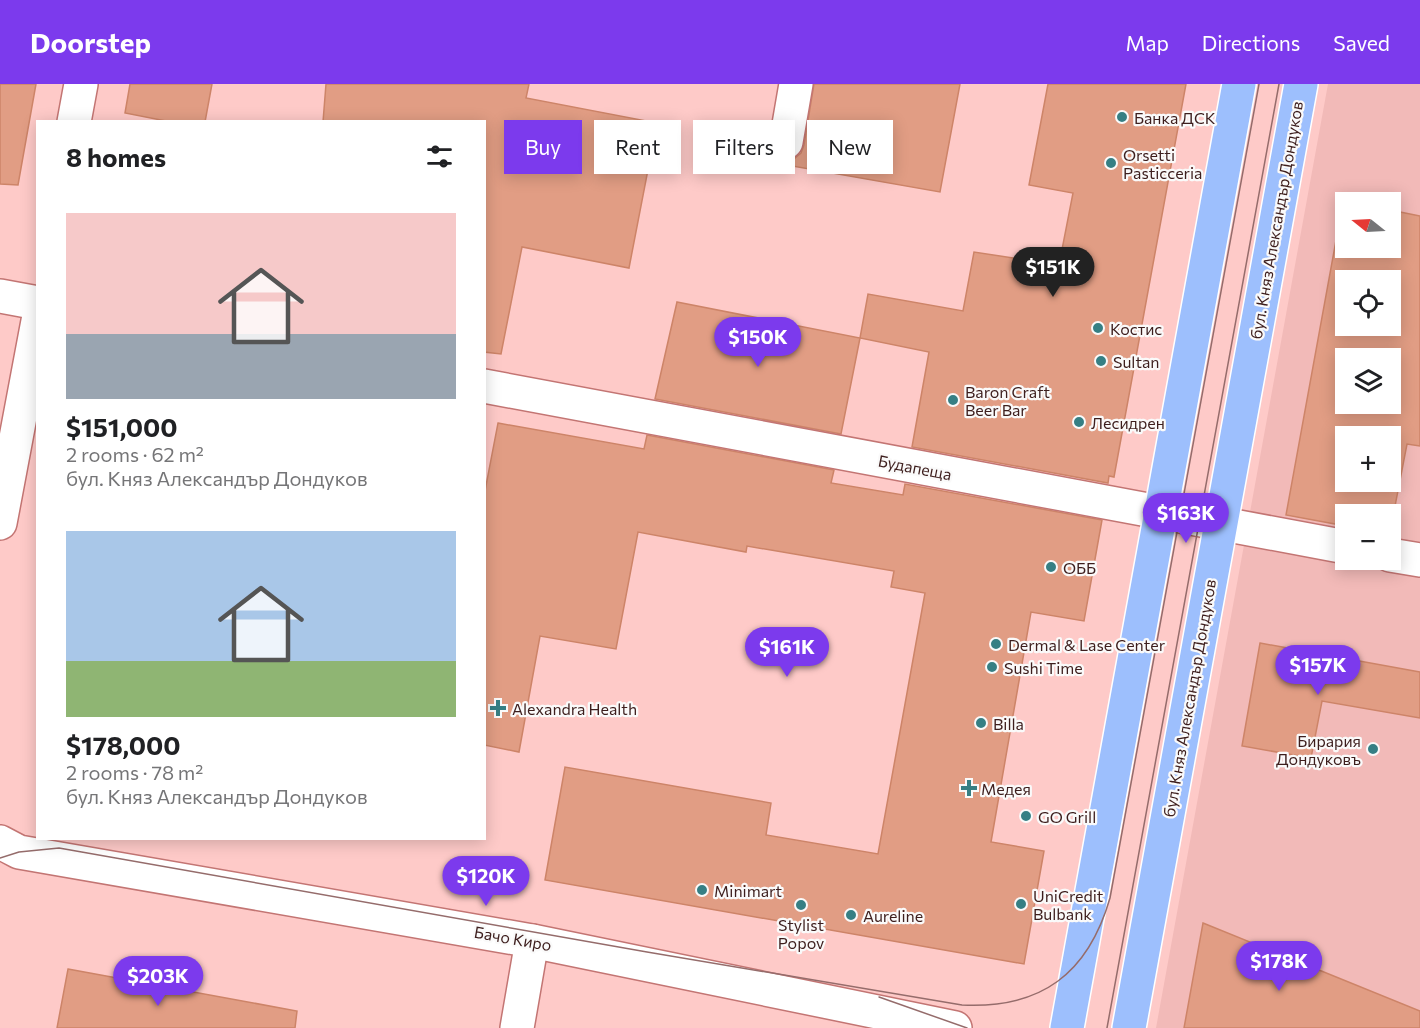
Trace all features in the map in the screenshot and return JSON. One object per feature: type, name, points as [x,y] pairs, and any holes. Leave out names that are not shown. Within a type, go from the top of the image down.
[{"type":"main road","points":[[1066,1028],[1239,84]]},
{"type":"main road","name":"бул. Княз Александър Дондуков","points":[[1129,1028],[1301,84]]},
{"type":"street","points":[[74,120],[81,84]]},
{"type":"street","points":[[790,120],[796,84]]},
{"type":"street","points":[[0,296],[36,303]]},
{"type":"street","points":[[0,523],[36,332]]},
{"type":"street","name":"Будапеща","points":[[486,386],[1335,545]]},
{"type":"street","points":[[1401,557],[1420,560]]},
{"type":"street","name":"Бачо Киро","points":[[0,842],[19,852],[532,941],[955,1028]]},
{"type":"street","points":[[517,1028],[532,941]]},
{"type":"shaded area","points":[[1328,84],[1420,84],[1420,1028],[1156,1028]]},
{"type":"building","points":[[0,84],[36,84],[18,185],[0,184]]},
{"type":"building","points":[[130,84],[212,84],[205,120],[161,120],[125,113]]},
{"type":"building","points":[[326,84],[529,84],[526,98],[641,120],[594,120],[594,174],[647,174],[629,268],[522,247],[501,354],[486,352],[486,120],[323,120]]},
{"type":"building","points":[[814,84],[960,84],[940,192],[838,174],[893,174],[893,120],[808,120]]},
{"type":"building","points":[[1048,84],[1186,84],[1114,477],[1109,476],[1108,483],[912,447],[929,352],[860,338],[868,294],[963,311],[974,252],[1059,265],[1073,193],[1029,185]]},
{"type":"building","points":[[807,127],[807,169],[795,167],[795,158],[801,153]]},
{"type":"building","points":[[1401,212],[1420,216],[1420,446],[1407,444],[1401,475],[1401,426],[1335,426],[1335,492],[1398,492],[1395,504],[1335,504],[1335,524],[1286,515],[1335,246],[1335,258],[1401,258]]},
{"type":"building","points":[[677,302],[860,338],[841,434],[655,399]]},
{"type":"building","points":[[498,423],[644,449],[647,435],[834,470],[831,483],[903,495],[905,484],[1102,520],[1084,621],[1031,612],[991,842],[1044,851],[1024,964],[545,880],[565,767],[771,803],[766,835],[878,854],[925,593],[891,587],[894,571],[747,546],[746,552],[638,532],[616,649],[540,636],[519,752],[486,745],[486,486]]},
{"type":"building","points":[[1260,643],[1420,672],[1420,718],[1322,701],[1311,758],[1242,746]]},
{"type":"building","points":[[1203,923],[1420,1011],[1420,1028],[1184,1028]]},
{"type":"building","points":[[68,969],[297,1011],[295,1028],[57,1028]]},
{"type":"tram line","points":[[0,858],[19,852],[59,848],[962,1005],[990,1005],[1015,1001],[1038,993],[1057,982],[1089,947],[1101,925],[1110,898],[1259,84]]},
{"type":"tram line","points":[[1107,1028],[1279,84]]},
{"type":"tram line","points":[[879,997],[967,1028]]},
{"type":"place","name":"Банка ДСК","points":[[1122,117]]},
{"type":"place","name":"Orsetti Pasticceria","points":[[1111,163]]},
{"type":"place","name":"Костис","points":[[1098,328]]},
{"type":"place","name":"Sultan","points":[[1101,361]]},
{"type":"place","name":"Baron Craft Beer Bar","points":[[953,400]]},
{"type":"place","name":"Лесидрен","points":[[1079,422]]},
{"type":"place","name":"ОББ","points":[[1051,567]]},
{"type":"place","name":"Dermal & Lase Center","points":[[996,644]]},
{"type":"place","name":"Sushi Time","points":[[992,667]]},
{"type":"place","name":"Alexandra Health","points":[[498,708]]},
{"type":"place","name":"Billa","points":[[981,723]]},
{"type":"place","name":"Бирария Дондуковъ","points":[[1373,749]]},
{"type":"place","name":"Медея","points":[[969,788]]},
{"type":"place","name":"GO Grill","points":[[1026,816]]},
{"type":"place","name":"Minimart","points":[[702,890]]},
{"type":"place","name":"UniCredit Bulbank","points":[[1021,904]]},
{"type":"place","name":"Stylist Popov","points":[[801,905]]},
{"type":"place","name":"Aureline","points":[[851,915]]}]
